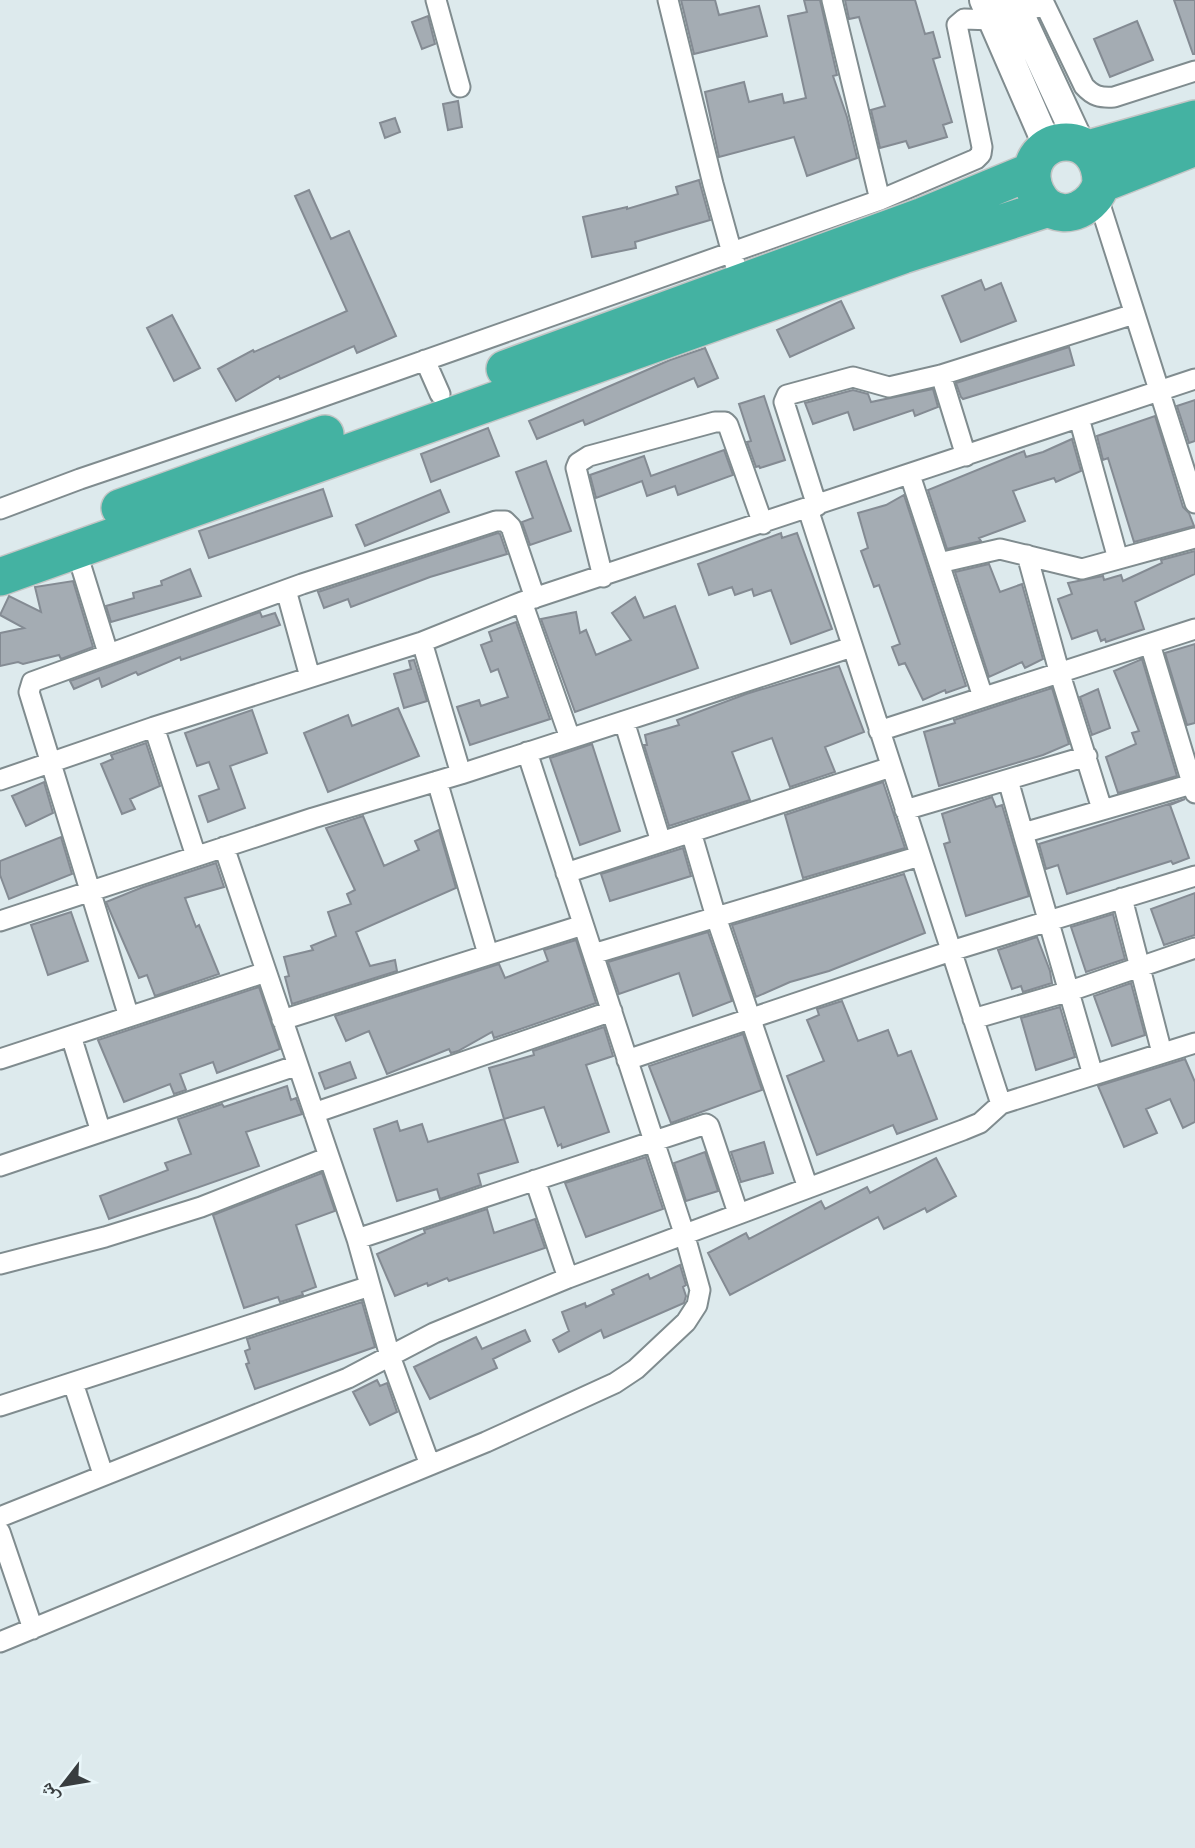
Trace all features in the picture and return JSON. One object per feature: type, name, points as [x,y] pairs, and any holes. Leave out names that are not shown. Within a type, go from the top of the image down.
[{"type":"highway","points":[[0,552],[439,394],[736,267],[923,216],[1062,153],[1195,119]]},
{"type":"highway","points":[[1099,190],[1195,146]]},
{"type":"highway","points":[[1062,153],[1097,159],[1102,171],[1099,190],[1090,204],[1070,212],[1049,208],[1038,198],[1032,186],[1062,153]]},
{"type":"highway","points":[[0,577],[903,255],[1049,208]]},
{"type":"main road","points":[[1016,6],[1062,153]]},
{"type":"street","points":[[436,0],[460,87]]},
{"type":"street","points":[[668,0],[736,267]]},
{"type":"street","points":[[832,0],[880,200]]},
{"type":"street","points":[[0,509],[425,360],[736,267],[976,159],[981,154],[982,147],[957,25],[964,19],[1016,6],[1084,86],[1101,97],[1114,97],[1195,71]]},
{"type":"street","points":[[1099,190],[1158,392],[1195,500]]},
{"type":"street","points":[[1001,1104],[852,648],[784,402],[787,395],[853,377],[889,387],[941,375],[1134,314]]},
{"type":"street","points":[[425,360],[439,394]]},
{"type":"street","points":[[941,375],[966,456]]},
{"type":"street","points":[[0,780],[50,761],[422,642],[529,600],[813,508],[1195,379]]},
{"type":"street","points":[[1079,418],[1118,559]]},
{"type":"street","points":[[603,577],[576,468],[578,463],[589,456],[715,422],[725,422],[729,425],[763,524]]},
{"type":"street","points":[[188,443],[200,478]]},
{"type":"street","points":[[910,475],[983,697]]},
{"type":"street","points":[[129,1017],[29,692],[32,682],[286,590],[496,521],[505,521],[511,527],[529,600],[570,738]]},
{"type":"street","points":[[939,563],[1000,549],[1082,569],[1195,538]]},
{"type":"street","points":[[76,550],[108,653]]},
{"type":"street","points":[[1027,555],[1059,671],[1102,808]]},
{"type":"street","points":[[286,590],[310,677]]},
{"type":"street","points":[[879,731],[1195,629]]},
{"type":"street","points":[[422,642],[461,774]]},
{"type":"street","points":[[1023,833],[1102,808],[1194,788],[1150,644]]},
{"type":"street","points":[[0,921],[224,847],[852,648]]},
{"type":"street","points":[[624,721],[661,842]]},
{"type":"street","points":[[154,727],[196,856]]},
{"type":"street","points":[[0,1642],[486,1442],[615,1383],[636,1369],[686,1322],[697,1305],[700,1290],[684,1233],[527,752]]},
{"type":"street","points":[[905,810],[1087,756]]},
{"type":"street","points":[[566,873],[891,767]]},
{"type":"street","points":[[1007,780],[1093,1075]]},
{"type":"street","points":[[438,781],[488,954]]},
{"type":"street","points":[[691,832],[716,917],[808,1188]]},
{"type":"street","points":[[224,847],[357,1239],[390,1356],[430,1465]]},
{"type":"street","points":[[593,954],[920,856]]},
{"type":"street","points":[[628,1060],[951,951],[1195,876]]},
{"type":"street","points":[[1122,898],[1162,1053]]},
{"type":"street","points":[[282,1020],[583,925]]},
{"type":"street","points":[[973,1018],[1070,990],[1195,948]]},
{"type":"street","points":[[0,1059],[266,972]]},
{"type":"street","points":[[314,1113],[612,1011]]},
{"type":"street","points":[[71,1036],[101,1132]]},
{"type":"street","points":[[0,1517],[348,1378],[434,1333],[568,1278],[980,1123],[1001,1104],[1195,1043]]},
{"type":"street","points":[[0,1166],[298,1065]]},
{"type":"street","points":[[357,1239],[707,1124],[738,1213]]},
{"type":"street","points":[[0,1264],[105,1237],[190,1211],[329,1157]]},
{"type":"street","points":[[535,1181],[568,1278]]},
{"type":"street","points":[[0,1406],[370,1286]]},
{"type":"street","points":[[73,1383],[103,1474]]},
{"type":"street","points":[[0,1532],[33,1629]]},
{"type":"building","points":[[681,0],[715,0],[719,15],[759,6],[767,36],[694,54]]},
{"type":"building","points":[[804,0],[820,0],[837,75],[833,76],[857,158],[807,176],[794,137],[719,157],[705,92],[744,82],[749,102],[782,94],[784,103],[806,98],[788,16],[807,12]]},
{"type":"building","points":[[845,0],[915,0],[925,34],[933,32],[940,57],[933,59],[952,122],[943,125],[947,137],[909,148],[906,141],[880,148],[871,110],[885,106],[859,17],[849,19]]},
{"type":"building","points":[[1174,0],[1195,0],[1195,54],[1193,54]]},
{"type":"building","points":[[428,16],[435,44],[422,49],[412,22]]},
{"type":"building","points":[[1137,21],[1153,60],[1110,77],[1094,39]]},
{"type":"building","points":[[458,101],[462,127],[448,130],[443,104]]},
{"type":"building","points":[[395,118],[400,132],[385,138],[380,123]]},
{"type":"building","points":[[699,180],[710,220],[635,242],[636,248],[592,257],[583,217],[627,209],[678,194],[676,187]]},
{"type":"building","points":[[309,190],[331,239],[349,231],[396,336],[357,353],[354,346],[280,379],[279,376],[236,401],[218,369],[253,350],[254,352],[347,311],[295,196]]},
{"type":"building","points":[[981,280],[985,290],[1001,283],[1016,321],[961,342],[942,296]]},
{"type":"building","points":[[841,301],[854,328],[790,357],[777,330]]},
{"type":"building","points":[[172,315],[200,368],[174,381],[147,328]]},
{"type":"building","points":[[1069,347],[1074,365],[963,399],[961,397],[956,383]]},
{"type":"building","points":[[705,348],[718,378],[698,387],[694,378],[585,425],[583,420],[537,439],[529,421],[670,360]]},
{"type":"building","points":[[933,389],[938,407],[915,416],[913,410],[854,430],[848,412],[813,424],[805,403],[853,390],[868,394],[871,402]]},
{"type":"building","points":[[764,396],[785,460],[760,468],[756,467],[747,442],[751,441],[739,404]]},
{"type":"building","points":[[1195,400],[1195,441],[1189,443],[1177,406]]},
{"type":"building","points":[[1155,416],[1183,507],[1189,513],[1194,526],[1134,542],[1108,458],[1103,460],[1097,436]]},
{"type":"building","points":[[488,428],[499,456],[431,482],[421,454]]},
{"type":"building","points":[[1072,439],[1081,471],[1056,482],[1054,478],[1013,491],[1025,521],[979,538],[981,541],[947,549],[928,490],[1024,451],[1026,457]]},
{"type":"building","points":[[724,450],[733,475],[678,495],[675,486],[647,496],[642,481],[596,498],[590,475],[644,456],[651,476]]},
{"type":"building","points":[[546,461],[571,531],[530,545],[522,522],[533,518],[516,472]]},
{"type":"building","points":[[323,489],[332,516],[209,558],[199,531]]},
{"type":"building","points":[[440,490],[449,512],[365,546],[356,525]]},
{"type":"building","points":[[904,495],[966,686],[946,693],[945,690],[923,700],[905,663],[899,665],[892,647],[900,644],[879,585],[874,587],[861,551],[868,548],[858,513],[886,505]]},
{"type":"building","points":[[498,533],[507,554],[430,577],[351,607],[348,599],[324,608],[318,592]]},
{"type":"building","points":[[781,533],[782,538],[797,533],[832,629],[791,644],[771,590],[754,596],[752,589],[735,595],[732,587],[709,595],[698,564]]},
{"type":"building","points":[[1195,551],[1195,574],[1135,602],[1144,629],[1106,642],[1105,639],[1101,641],[1097,630],[1072,639],[1058,599],[1072,594],[1068,583],[1103,576],[1104,580],[1121,575],[1123,581],[1162,563],[1161,560]]},
{"type":"building","points":[[989,564],[1000,592],[1022,584],[1043,659],[1025,668],[1022,662],[989,677],[955,572]]},
{"type":"building","points":[[190,569],[201,596],[111,622],[106,606],[134,598],[133,593],[162,585],[161,581]]},
{"type":"building","points":[[73,581],[93,647],[61,659],[59,655],[23,664],[18,662],[0,666],[0,633],[24,628],[0,615],[9,596],[41,612],[35,587]]},
{"type":"building","points":[[635,597],[644,618],[675,606],[698,668],[575,712],[541,619],[576,612],[580,633],[586,630],[596,655],[631,640],[612,613]]},
{"type":"building","points":[[260,612],[262,617],[275,613],[280,625],[181,660],[180,657],[138,675],[136,672],[102,687],[99,678],[74,689],[70,681]]},
{"type":"building","points":[[516,622],[550,719],[470,745],[457,707],[479,700],[481,706],[508,697],[498,669],[491,672],[481,645],[492,641],[489,632]]},
{"type":"building","points":[[1195,644],[1195,723],[1187,725],[1165,653]]},
{"type":"building","points":[[1142,659],[1177,776],[1118,793],[1106,757],[1136,744],[1132,733],[1139,731],[1114,671]]},
{"type":"building","points":[[414,660],[427,701],[404,708],[394,674],[411,669],[409,661]]},
{"type":"building","points":[[839,666],[864,732],[825,747],[835,772],[790,787],[772,738],[732,752],[750,800],[669,826],[644,745],[647,745],[645,735],[679,725],[677,720],[746,694]]},
{"type":"building","points":[[1052,688],[1069,744],[1043,755],[939,786],[924,732]]},
{"type":"building","points":[[1098,689],[1110,728],[1092,735],[1080,697]]},
{"type":"building","points":[[398,708],[419,756],[328,792],[304,733],[348,715],[352,726]]},
{"type":"building","points":[[252,710],[267,753],[230,766],[245,808],[208,822],[199,796],[219,789],[209,762],[197,766],[185,733]]},
{"type":"building","points":[[146,743],[160,786],[130,799],[135,809],[122,814],[101,764],[113,759],[111,755]]},
{"type":"building","points":[[592,744],[620,831],[580,845],[550,758]]},
{"type":"building","points":[[44,782],[53,813],[26,826],[12,796]]},
{"type":"building","points":[[883,782],[905,848],[803,878],[785,815]]},
{"type":"building","points":[[992,797],[996,807],[1002,805],[1029,896],[966,916],[944,844],[950,842],[942,814]]},
{"type":"building","points":[[1185,799],[1170,805],[1189,858],[1173,864],[1171,861],[1067,894],[1058,865],[1046,869],[1039,844]]},
{"type":"building","points":[[363,816],[384,866],[419,850],[415,841],[439,830],[456,888],[356,932],[370,966],[395,960],[397,971],[292,1004],[285,977],[289,976],[284,957],[313,950],[311,946],[336,936],[328,912],[351,904],[347,894],[355,890],[326,828]]},
{"type":"building","points":[[61,837],[72,874],[9,899],[0,875],[0,861]]},
{"type":"building","points":[[683,848],[691,876],[610,901],[601,874]]},
{"type":"building","points":[[216,863],[224,887],[185,898],[219,974],[155,996],[147,975],[139,978],[106,902]]},
{"type":"building","points":[[904,874],[925,933],[756,997],[732,925]]},
{"type":"building","points":[[1195,893],[1195,935],[1164,945],[1151,909]]},
{"type":"building","points":[[71,912],[88,961],[48,975],[31,925]]},
{"type":"building","points":[[1113,914],[1125,959],[1086,972],[1071,927]]},
{"type":"building","points":[[708,932],[732,1001],[693,1016],[679,973],[619,994],[608,962]]},
{"type":"building","points":[[1037,937],[1052,983],[1023,992],[1021,986],[1012,989],[998,950]]},
{"type":"building","points":[[576,940],[596,1003],[494,1038],[492,1032],[458,1051],[451,1053],[449,1049],[387,1074],[369,1031],[346,1041],[335,1016],[499,964],[505,978],[548,961],[544,950]]},
{"type":"building","points":[[1131,983],[1145,1035],[1112,1046],[1094,996]]},
{"type":"building","points":[[259,987],[280,1049],[217,1073],[213,1062],[180,1074],[186,1090],[174,1094],[170,1084],[124,1102],[98,1040]]},
{"type":"building","points":[[842,1001],[858,1041],[888,1030],[898,1056],[911,1051],[937,1119],[897,1134],[893,1125],[817,1155],[787,1076],[824,1061],[807,1020],[819,1015],[817,1009]]},
{"type":"building","points":[[1060,1007],[1075,1057],[1036,1070],[1021,1018]]},
{"type":"building","points":[[604,1027],[613,1056],[586,1065],[609,1132],[562,1148],[561,1144],[558,1146],[544,1107],[504,1119],[489,1068],[534,1055],[533,1051]]},
{"type":"building","points":[[743,1034],[762,1090],[671,1123],[649,1066]]},
{"type":"building","points":[[1185,1059],[1195,1082],[1195,1122],[1183,1128],[1170,1099],[1146,1109],[1157,1133],[1124,1147],[1098,1086]]},
{"type":"building","points":[[350,1062],[356,1078],[325,1089],[319,1073]]},
{"type":"building","points":[[287,1086],[291,1100],[296,1098],[302,1114],[246,1132],[259,1166],[109,1219],[100,1196],[168,1170],[165,1163],[191,1154],[178,1119]]},
{"type":"building","points":[[504,1119],[518,1162],[478,1174],[481,1185],[440,1199],[437,1189],[397,1201],[374,1129],[397,1121],[400,1131],[422,1124],[428,1142]]},
{"type":"building","points":[[764,1142],[773,1173],[741,1182],[731,1152]]},
{"type":"building","points":[[705,1152],[718,1191],[686,1201],[674,1163]]},
{"type":"building","points":[[646,1157],[663,1209],[586,1237],[565,1183]]},
{"type":"building","points":[[936,1158],[956,1196],[927,1212],[925,1208],[884,1229],[878,1217],[730,1295],[708,1253],[746,1233],[749,1239],[821,1201],[825,1209],[867,1187],[870,1193]]},
{"type":"building","points":[[322,1173],[335,1211],[296,1225],[316,1287],[302,1292],[303,1295],[280,1302],[278,1297],[244,1308],[213,1215]]},
{"type":"building","points":[[487,1209],[494,1233],[535,1219],[545,1248],[449,1281],[447,1278],[428,1286],[427,1283],[395,1296],[377,1254],[425,1233],[424,1230]]},
{"type":"building","points":[[680,1265],[686,1285],[683,1287],[686,1296],[684,1303],[604,1338],[601,1330],[559,1352],[553,1340],[569,1331],[562,1312],[585,1303],[586,1307],[614,1294],[612,1290],[648,1274],[650,1279]]},
{"type":"building","points":[[362,1302],[375,1347],[255,1389],[246,1364],[249,1363],[245,1351],[250,1349],[247,1339]]},
{"type":"building","points":[[525,1330],[530,1341],[493,1359],[497,1368],[430,1399],[414,1367],[476,1337],[482,1349]]},
{"type":"building","points":[[377,1380],[380,1386],[387,1383],[397,1412],[370,1425],[353,1392]]}]
